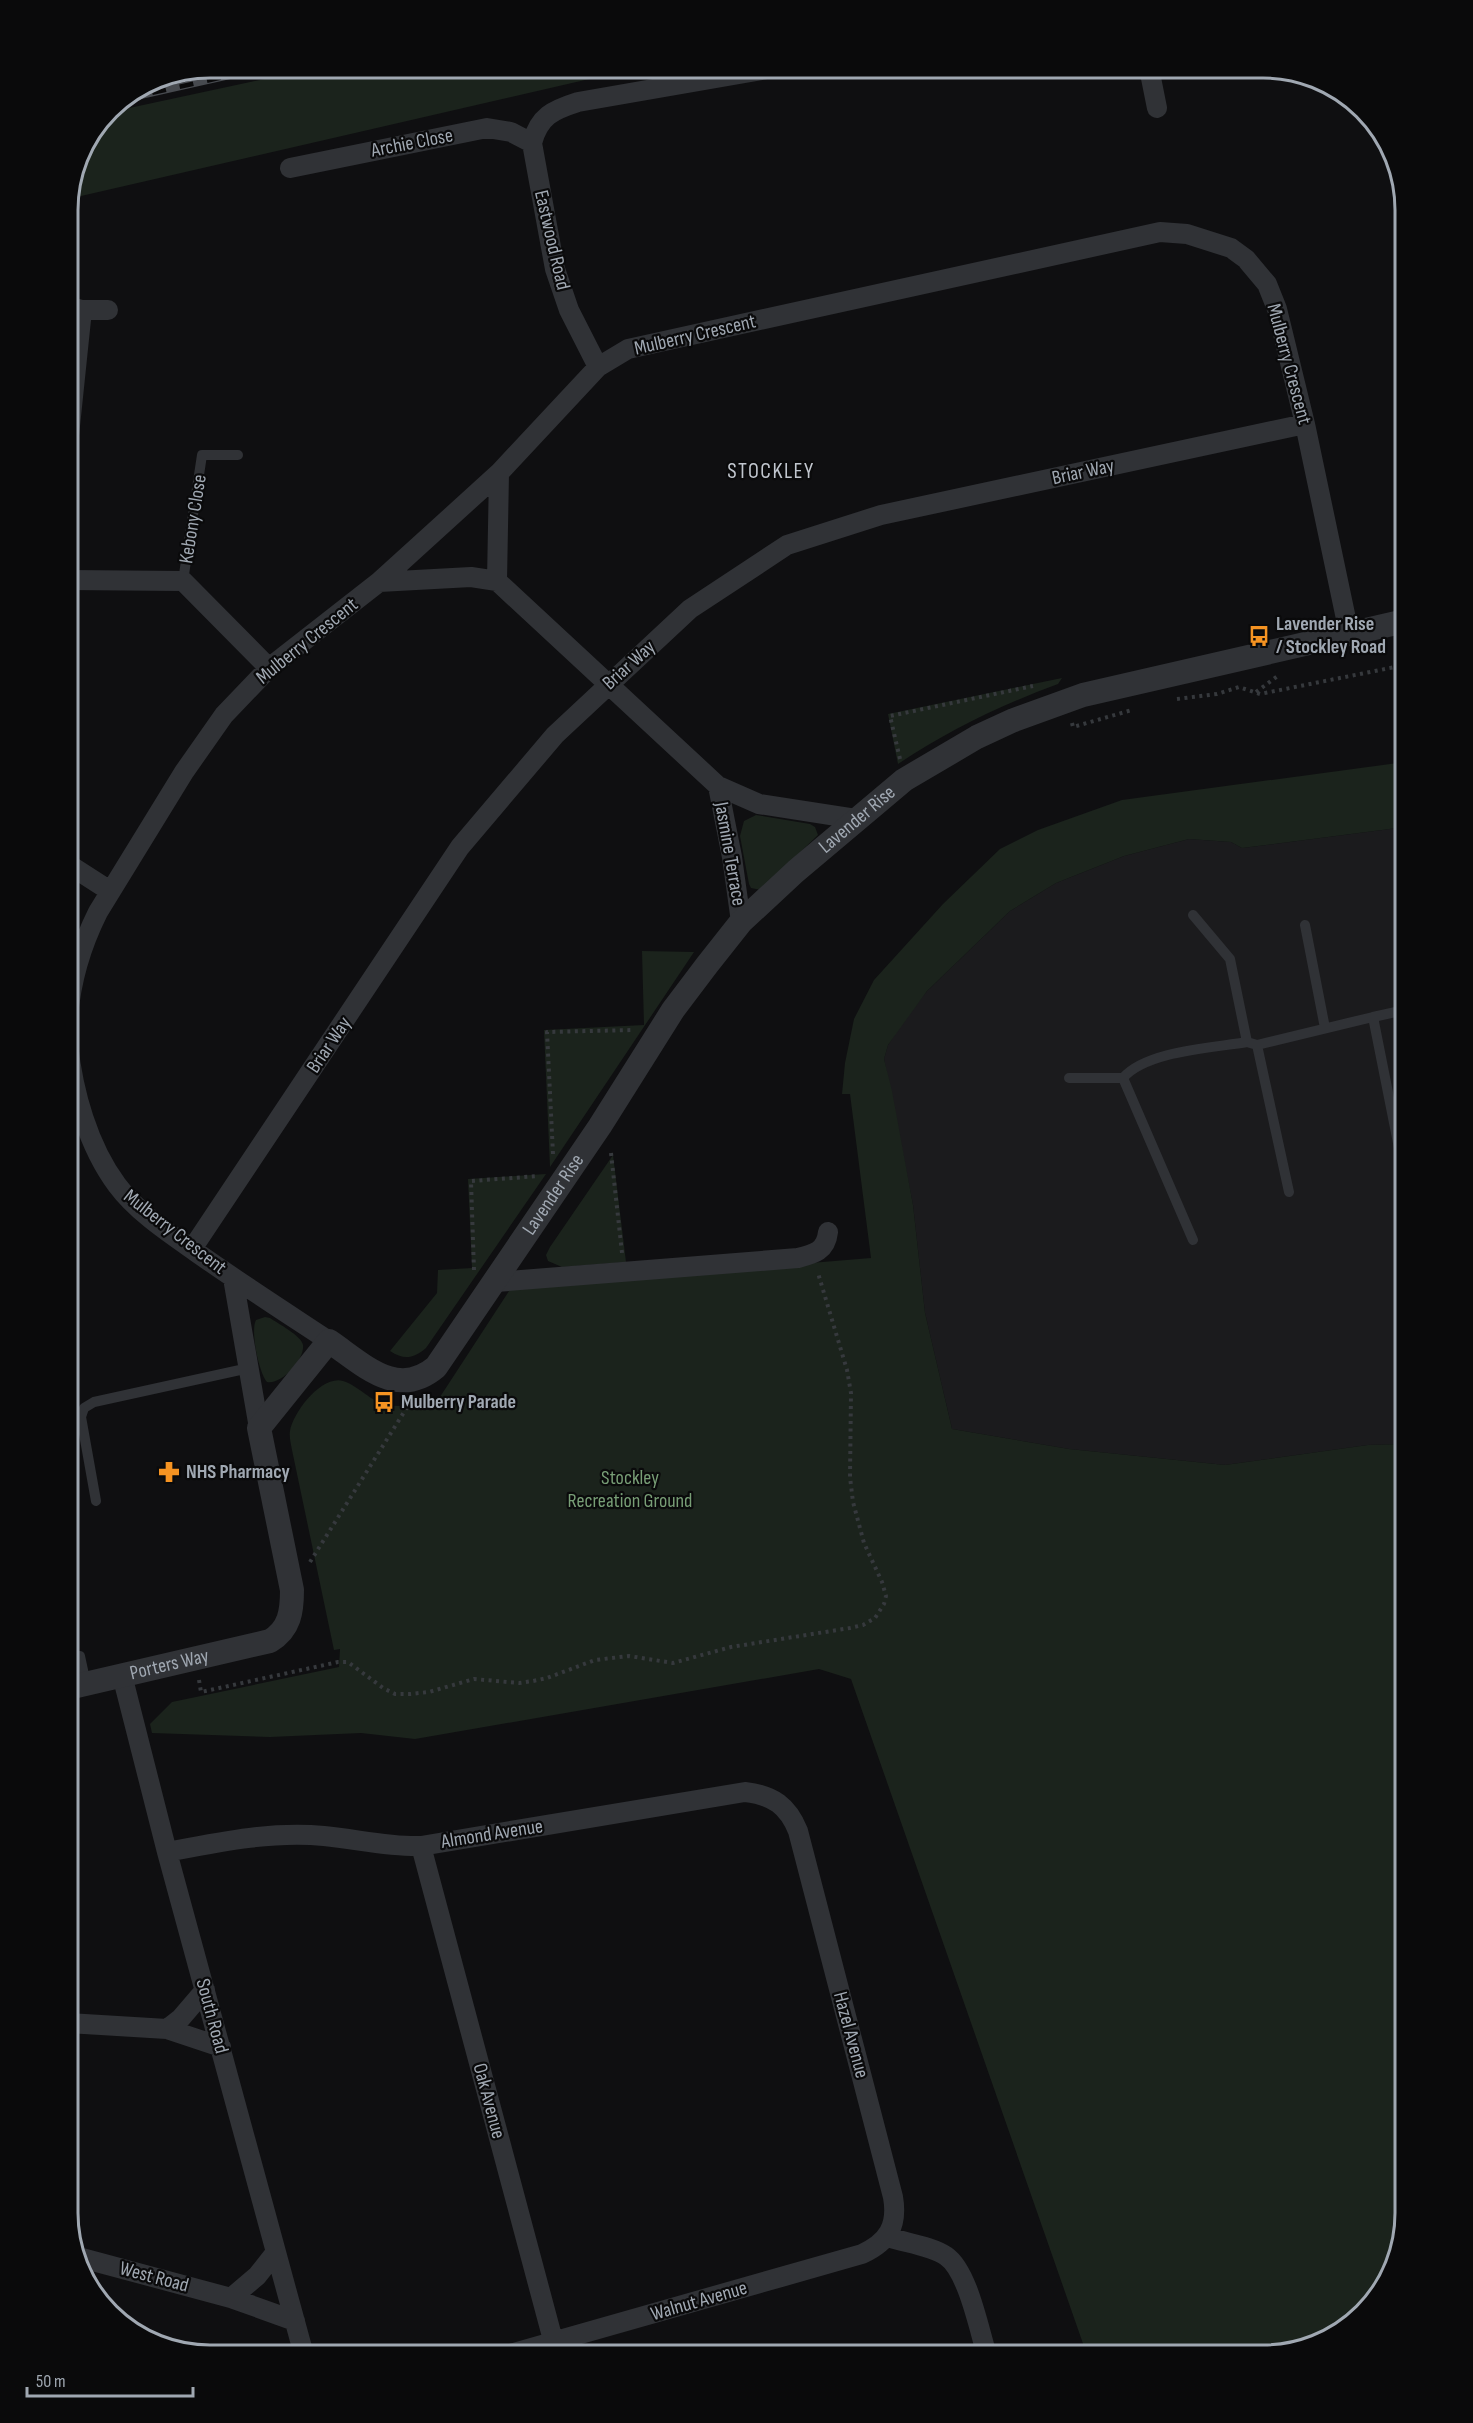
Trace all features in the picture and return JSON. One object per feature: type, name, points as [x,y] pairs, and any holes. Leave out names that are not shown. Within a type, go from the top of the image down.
[{"type":"street","points":[[532,143],[536,126],[551,113],[578,102],[716,78]]},
{"type":"street","points":[[1151,78],[1156,108]]},
{"type":"street","name":"Archie Close","points":[[290,168],[487,128],[511,132],[532,143]]},
{"type":"street","name":"Eastwood Road","points":[[532,143],[555,269],[569,310],[598,367]]},
{"type":"street","name":"Mulberry Crescent","points":[[78,959],[86,936],[110,891],[184,772],[224,715],[269,668],[379,582],[499,473],[598,367],[628,349],[1160,232],[1187,234],[1231,248],[1246,259],[1267,284],[1277,309],[1305,424],[1349,633]]},
{"type":"street","points":[[78,308],[108,310]]},
{"type":"street","name":"Briar Way","points":[[192,1249],[460,847],[555,735],[608,683],[690,609],[788,545],[881,515],[1305,424]]},
{"type":"street","points":[[379,582],[471,577],[497,580],[499,473]]},
{"type":"street","points":[[78,580],[183,581],[269,668]]},
{"type":"street","name":"Jasmine Terrace","points":[[497,580],[717,786],[759,804],[856,819]]},
{"type":"street","name":"Lavender Rise","points":[[429,1373],[443,1359],[485,1279],[564,1180],[655,1039],[707,965],[741,922],[856,819],[904,780],[977,737],[1014,720],[1083,694],[1395,623]]},
{"type":"street","name":"Jasmine Terrace","points":[[717,786],[732,857],[741,922]]},
{"type":"street","points":[[78,870],[110,891]]},
{"type":"street","name":"Mulberry Crescent","points":[[78,1097],[84,1118],[106,1170],[131,1201],[233,1278],[329,1341]]},
{"type":"street","points":[[485,1279],[625,1272],[798,1258],[813,1255],[825,1245],[828,1232]]},
{"type":"street","points":[[233,1278],[292,1590]]},
{"type":"street","points":[[260,1428],[329,1341],[391,1380],[411,1379],[429,1373]]},
{"type":"street","name":"Porters Way","points":[[78,1686],[270,1641],[281,1633],[288,1622],[292,1590]]},
{"type":"street","name":"South Road","points":[[122,1676],[167,1852],[301,2345]]},
{"type":"street","name":"Almond Avenue","points":[[167,1852],[229,1840],[277,1835],[324,1836],[393,1847],[421,1846],[745,1792],[761,1794],[785,1807],[798,1831]]},
{"type":"street","name":"Hazel Avenue","points":[[798,1831],[893,2197],[895,2217],[888,2237]]},
{"type":"street","name":"Oak Avenue","points":[[421,1846],[554,2345]]},
{"type":"street","points":[[167,2029],[181,2018],[205,1989]]},
{"type":"street","points":[[78,2024],[167,2029],[221,2047]]},
{"type":"street","points":[[888,2237],[946,2256],[956,2267],[964,2283],[984,2345]]},
{"type":"street","name":"Walnut Avenue","points":[[568,2345],[862,2254],[888,2237]]},
{"type":"street","points":[[231,2298],[257,2276],[276,2252]]},
{"type":"street","name":"West Road","points":[[86,2259],[231,2298],[295,2321]]},
{"type":"lane","name":"Kebony Close","points":[[183,581],[202,455],[238,456]]},
{"type":"lane","points":[[1193,915],[1230,959],[1289,1192]]},
{"type":"lane","points":[[1305,925],[1325,1028]]},
{"type":"lane","points":[[1069,1078],[1123,1077],[1134,1067],[1155,1058],[1252,1043],[1395,1012]]},
{"type":"lane","points":[[1373,1017],[1395,1128]]},
{"type":"lane","points":[[1123,1077],[1192,1240]]},
{"type":"lane","points":[[96,1500],[81,1417],[84,1408],[94,1402],[249,1368]]},
{"type":"lane","points":[[78,1676],[80,1656]]},
{"type":"path","points":[[1168,700],[1217,694],[1239,687],[1260,694],[1395,667]]},
{"type":"path","points":[[904,780],[890,716],[1040,685]]},
{"type":"path","points":[[1066,701],[1073,727],[1137,708]]},
{"type":"path","points":[[564,1180],[553,1165],[547,1032],[640,1029],[655,1039]]},
{"type":"path","points":[[600,1126],[620,1139],[610,1154],[625,1272]]},
{"type":"path","points":[[485,1279],[471,1181],[544,1176],[564,1180]]},
{"type":"path","points":[[197,1672],[201,1692],[338,1662],[348,1662],[383,1688],[396,1694],[410,1694],[429,1692],[474,1679],[519,1683],[533,1681],[595,1660],[629,1656],[673,1663],[731,1647],[850,1628],[863,1625],[875,1618],[886,1596],[864,1543],[853,1502],[850,1477],[851,1393],[813,1255]]},
{"type":"path","points":[[292,1590],[429,1373]]},
{"type":"shaded area","points":[[1395,828],[1395,1444],[1368,1445],[1225,1465],[1069,1449],[952,1429],[925,1313],[913,1205],[884,1059],[888,1045],[927,991],[1010,911],[1056,883],[1124,856],[1189,839],[1231,842],[1242,848]]},
{"type":"green space","points":[[269,78],[594,78],[79,197],[82,176],[96,144],[111,123],[126,109]]},
{"type":"green space","points":[[1062,678],[1058,684],[956,729],[898,764],[888,714]]},
{"type":"green space","name":"Stockley Recreation Ground","points":[[1395,763],[1395,828],[1242,848],[1231,842],[1189,839],[1124,856],[1056,883],[1010,911],[927,991],[888,1045],[884,1059],[913,1205],[925,1313],[952,1429],[1069,1449],[1225,1465],[1368,1445],[1395,1444],[1394,2230],[1391,2247],[1381,2272],[1373,2286],[1350,2312],[1336,2323],[1306,2338],[1272,2345],[1084,2345],[851,1679],[819,1669],[415,1739],[361,1733],[270,1737],[152,1733],[150,1724],[172,1702],[339,1667],[340,1649],[334,1650],[290,1436],[296,1415],[317,1389],[335,1381],[343,1381],[387,1405],[407,1406],[438,1400],[511,1288],[871,1258],[850,1094],[842,1094],[845,1063],[854,1019],[874,980],[943,904],[1000,849],[1038,830],[1122,800]]},
{"type":"green space","points":[[756,815],[810,824],[815,827],[818,835],[761,890],[751,888],[749,884],[740,836],[744,821]]},
{"type":"green space","points":[[642,951],[694,952],[550,1167],[544,1030],[644,1025]]},
{"type":"green space","points":[[613,1155],[626,1262],[562,1267],[548,1261],[546,1255],[550,1247]]},
{"type":"green space","points":[[546,1174],[426,1348],[408,1357],[390,1351],[437,1293],[438,1270],[472,1268],[468,1179]]},
{"type":"green space","points":[[265,1317],[294,1334],[303,1345],[303,1351],[296,1364],[286,1375],[273,1382],[267,1382],[264,1377],[258,1361],[255,1342],[256,1320]]},
{"type":"railway","points":[[148,94],[219,78]]},
{"type":"place","name":"Lavender Rise / Stockley Road","points":[[1259,636]]},
{"type":"place","name":"Mulberry Parade","points":[[384,1402]]},
{"type":"place","name":"NHS Pharmacy","points":[[169,1472]]},
{"type":"district","name":"STOCKLEY","points":[[771,471]]}]
